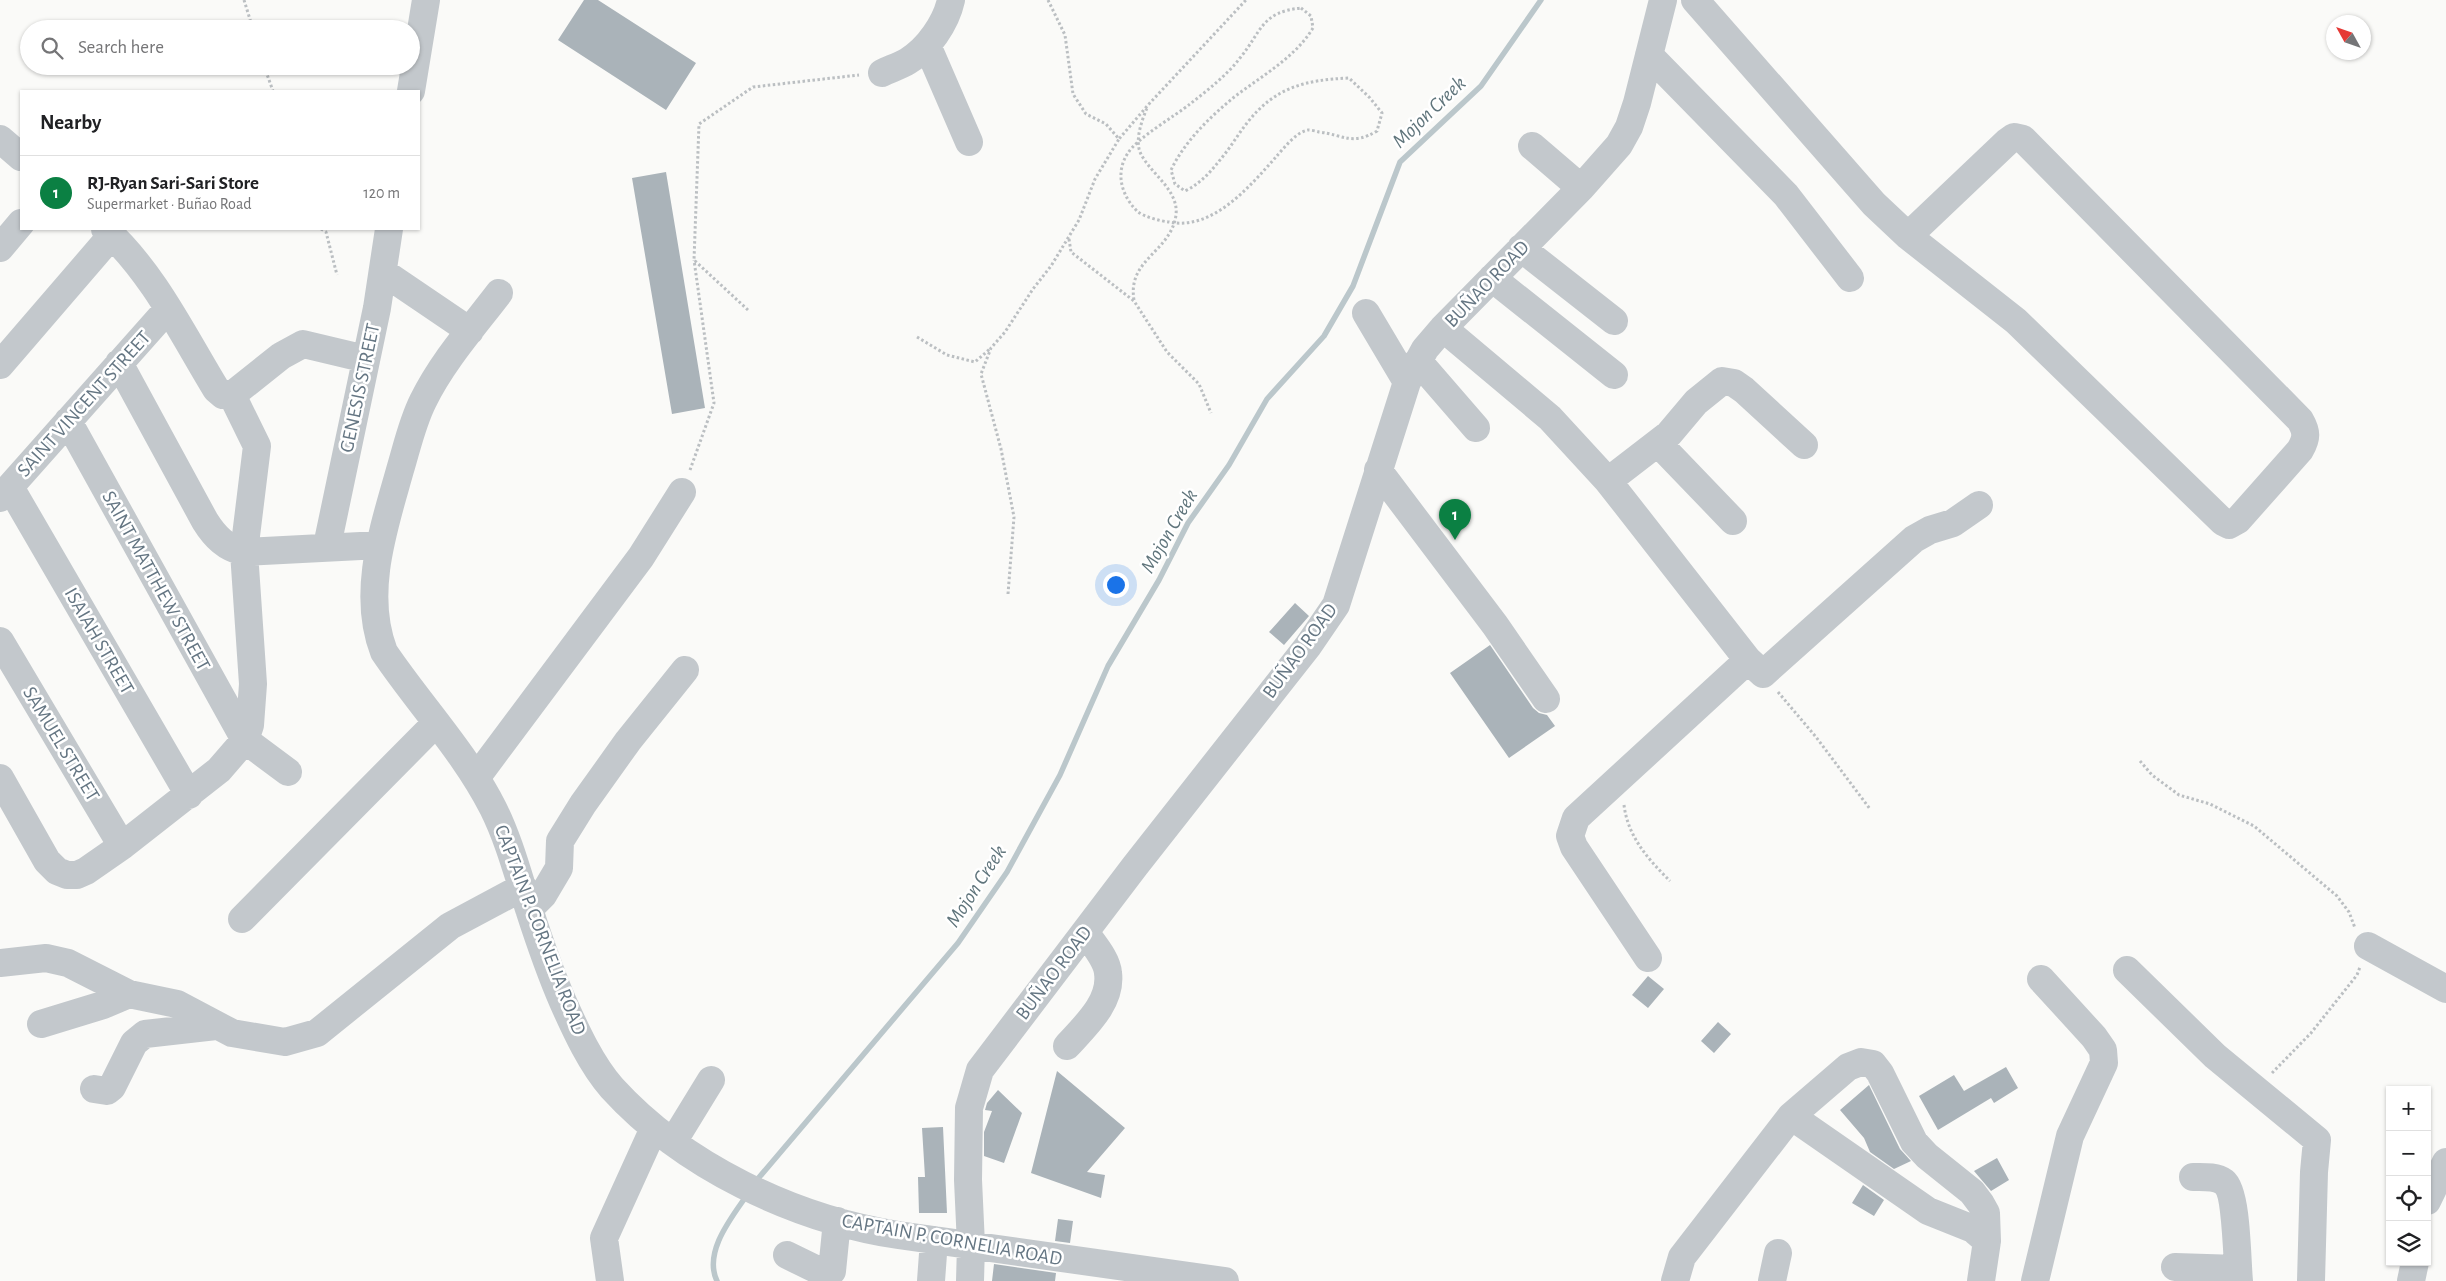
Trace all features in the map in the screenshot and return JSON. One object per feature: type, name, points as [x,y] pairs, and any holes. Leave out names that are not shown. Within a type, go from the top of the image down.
[{"type":"street","points":[[420,39],[426,0]]},
{"type":"street","points":[[882,72],[909,61],[927,45],[948,13],[950,0]]},
{"type":"street","name":"BUÑAO ROAD","points":[[980,1247],[968,1180],[969,1108],[980,1070],[1308,646],[1336,605],[1378,470],[1413,372],[1425,349],[1443,328],[1581,188],[1619,145],[1629,127],[1664,0]]},
{"type":"street","points":[[1695,0],[1874,204],[1908,236],[2016,321],[2222,522],[2229,525],[2238,520],[2300,450],[2306,440],[2306,429],[2300,420],[2023,139],[2014,137],[2007,142],[1908,236]]},
{"type":"street","points":[[927,45],[969,142]]},
{"type":"street","points":[[1649,55],[1786,195],[1850,278]]},
{"type":"street","points":[[412,90],[414,75]]},
{"type":"street","points":[[0,139],[20,156]]},
{"type":"street","points":[[1532,146],[1581,188]]},
{"type":"street","points":[[0,248],[20,224]]},
{"type":"street","name":"GENESIS STREET","points":[[327,546],[366,359],[390,230]]},
{"type":"street","points":[[0,365],[109,232]]},
{"type":"street","name":"SAINT VINCENT STREET","points":[[109,232],[132,256],[216,390],[223,395],[232,395]]},
{"type":"street","points":[[1521,248],[1614,321]]},
{"type":"street","points":[[382,272],[470,331]]},
{"type":"street","points":[[1492,278],[1614,375]]},
{"type":"street","name":"CAPTAIN P. CORNELIA ROAD","points":[[500,292],[470,331],[422,401],[408,441],[380,545],[374,589],[374,615],[378,636],[384,652],[476,778],[505,835],[563,1001],[590,1056],[611,1087],[664,1135],[751,1189],[788,1205],[837,1222],[867,1230],[980,1247],[1052,1270],[1225,1281]]},
{"type":"street","name":"SAINT VINCENT STREET","points":[[5,492],[167,310]]},
{"type":"street","points":[[1366,313],[1413,372],[1476,428]]},
{"type":"street","points":[[1443,328],[1550,418],[1608,481],[1756,667]]},
{"type":"street","points":[[0,778],[47,861],[57,871],[67,875],[77,875],[86,871],[122,846],[219,770],[245,740],[250,725],[253,684],[244,552],[257,446],[232,395],[281,356],[303,344],[366,359]]},
{"type":"street","points":[[120,363],[212,533],[228,547],[244,552],[327,546],[380,545]]},
{"type":"street","points":[[1608,481],[1658,443],[1696,402],[1722,381],[1734,382],[1804,445]]},
{"type":"street","name":"SAINT MATTHEW STREET","points":[[68,421],[245,740]]},
{"type":"street","points":[[1658,443],[1732,521]]},
{"type":"street","points":[[1378,470],[1495,625],[1546,699]]},
{"type":"street","name":"ISAIAH STREET","points":[[5,492],[189,795]]},
{"type":"street","points":[[476,778],[636,565],[682,492]]},
{"type":"street","points":[[1648,958],[1574,848],[1570,836],[1576,818],[1620,777],[1914,539],[1930,530],[1953,523],[1980,505]]},
{"type":"street","name":"SAMUEL STREET","points":[[0,641],[122,846]]},
{"type":"street","points":[[0,963],[46,958],[61,961],[129,994],[177,1004],[216,1026],[232,1032],[285,1042],[317,1033],[450,926],[526,898],[543,895],[559,868],[560,841],[583,804],[628,741],[685,670]]},
{"type":"street","points":[[242,919],[436,724]]},
{"type":"street","points":[[245,740],[288,772]]},
{"type":"street","points":[[1067,1046],[1102,1004],[1108,986],[1108,972],[1104,961],[1085,932]]},
{"type":"street","points":[[2368,946],[2446,989]]},
{"type":"street","points":[[2127,970],[2216,1056],[2317,1140],[2314,1172],[2311,1281]]},
{"type":"street","points":[[2035,1281],[2070,1136],[2104,1062],[2103,1050],[2094,1037],[2041,979]]},
{"type":"street","points":[[41,1024],[103,1005],[129,994]]},
{"type":"street","points":[[94,1089],[107,1091],[112,1087],[134,1043],[145,1034],[216,1026]]},
{"type":"street","points":[[1675,1281],[1682,1257],[1791,1116],[1848,1067],[1861,1062],[1873,1064],[1880,1073],[1914,1142],[1927,1156],[1972,1192],[1981,1204],[1986,1214],[1987,1241],[1981,1281]]},
{"type":"street","points":[[610,1281],[604,1238],[664,1135],[711,1080]]},
{"type":"street","points":[[1791,1116],[1928,1211],[1973,1229],[1987,1241]]},
{"type":"street","points":[[2431,1193],[2446,1162]]},
{"type":"street","points":[[2175,1267],[2238,1275],[2234,1212],[2229,1188],[2223,1181],[2215,1178],[2193,1177]]},
{"type":"street","points":[[787,1256],[828,1275],[832,1271],[837,1222]]},
{"type":"street","points":[[931,1281],[934,1240]]},
{"type":"street","points":[[970,1281],[980,1247]]},
{"type":"street","points":[[980,1247],[986,1281]]},
{"type":"street","points":[[1772,1281],[1778,1253]]},
{"type":"street","points":[[2411,1281],[2414,1266]]},
{"type":"path","points":[[244,0],[250,20]]},
{"type":"path","points":[[1048,0],[1065,35],[1073,94],[1086,114],[1106,124],[1119,139]]},
{"type":"path","points":[[917,337],[947,355],[975,362],[991,348],[1005,332],[1068,238],[1079,220],[1095,179],[1119,139],[1148,105],[1246,0]]},
{"type":"path","points":[[1301,8],[1311,16],[1313,28],[1310,34],[1285,59],[1233,98],[1181,150],[1171,170],[1175,184],[1185,190],[1200,184],[1231,147],[1248,122],[1274,97],[1297,84],[1322,79],[1348,78],[1370,98],[1382,113],[1377,131],[1364,139],[1345,138],[1329,133],[1307,130],[1290,141],[1224,208],[1200,220],[1183,225],[1173,223],[1138,212],[1123,191],[1120,174],[1128,152],[1219,80],[1241,57],[1259,28],[1268,18],[1286,10],[1301,8]]},
{"type":"path","points":[[682,492],[714,403],[694,260],[699,124],[754,86],[882,72]]},
{"type":"path","points":[[267,75],[273,90]]},
{"type":"path","points":[[1134,301],[1132,290],[1137,270],[1170,235],[1176,214],[1174,202],[1140,152],[1140,127],[1148,105]]},
{"type":"path","points":[[323,230],[326,232],[337,276]]},
{"type":"path","points":[[1068,238],[1071,252],[1134,301],[1167,352],[1199,384],[1210,413]]},
{"type":"path","points":[[694,260],[748,310]]},
{"type":"path","points":[[991,348],[981,374],[1001,449],[1014,517],[1008,594]]},
{"type":"path","points":[[1756,667],[1816,737],[1870,809]]},
{"type":"path","points":[[2140,762],[2152,776],[2179,795],[2210,804],[2254,826],[2337,896],[2349,912],[2356,930],[2368,946],[2357,975],[2311,1033],[2256,1090]]},
{"type":"path","points":[[1620,777],[1625,814],[1635,839],[1646,858],[1670,881]]},
{"type":"building","points":[[584,0],[598,0],[696,63],[666,110],[558,40]]},
{"type":"building","points":[[666,172],[705,408],[672,414],[632,178]]},
{"type":"building","points":[[1295,603],[1309,616],[1284,645],[1269,632]]},
{"type":"building","points":[[1490,645],[1533,708],[1539,713],[1547,715],[1555,726],[1509,758],[1450,673]]},
{"type":"building","points":[[1648,976],[1664,989],[1648,1008],[1632,995]]},
{"type":"building","points":[[1718,1022],[1731,1034],[1714,1053],[1701,1041]]},
{"type":"building","points":[[2006,1067],[2018,1088],[1994,1103],[1991,1098],[1938,1130],[1919,1096],[1954,1075],[1964,1091]]},
{"type":"building","points":[[1057,1071],[1125,1128],[1087,1172],[1105,1175],[1101,1198],[1031,1173]]},
{"type":"building","points":[[1869,1085],[1900,1149],[1911,1161],[1894,1169],[1870,1152],[1864,1138],[1840,1110]]},
{"type":"building","points":[[998,1090],[1022,1113],[1004,1163],[984,1156],[984,1132],[992,1111],[985,1110],[987,1103]]},
{"type":"building","points":[[943,1127],[947,1213],[919,1213],[918,1177],[925,1177],[922,1128]]},
{"type":"building","points":[[1997,1158],[2009,1180],[1991,1191],[1974,1171]]},
{"type":"building","points":[[1863,1185],[1884,1200],[1874,1216],[1852,1203]]},
{"type":"building","points":[[1058,1219],[1073,1221],[1070,1243],[1055,1241]]},
{"type":"building","points":[[994,1264],[1056,1273],[1055,1281],[992,1281]]},
{"type":"waterway","name":"Mojon Creek","points":[[756,1181],[958,943],[1007,872],[1060,775],[1108,666],[1159,580],[1188,523],[1229,465],[1267,399],[1324,336],[1353,286],[1400,162],[1481,86],[1541,0]]},
{"type":"waterway","name":"Mojon Creek","points":[[717,1281],[714,1270],[716,1247],[727,1224],[747,1195]]},
{"type":"place","name":"RJ-Ryan Sari-Sari Store","points":[[1455,540]]}]
